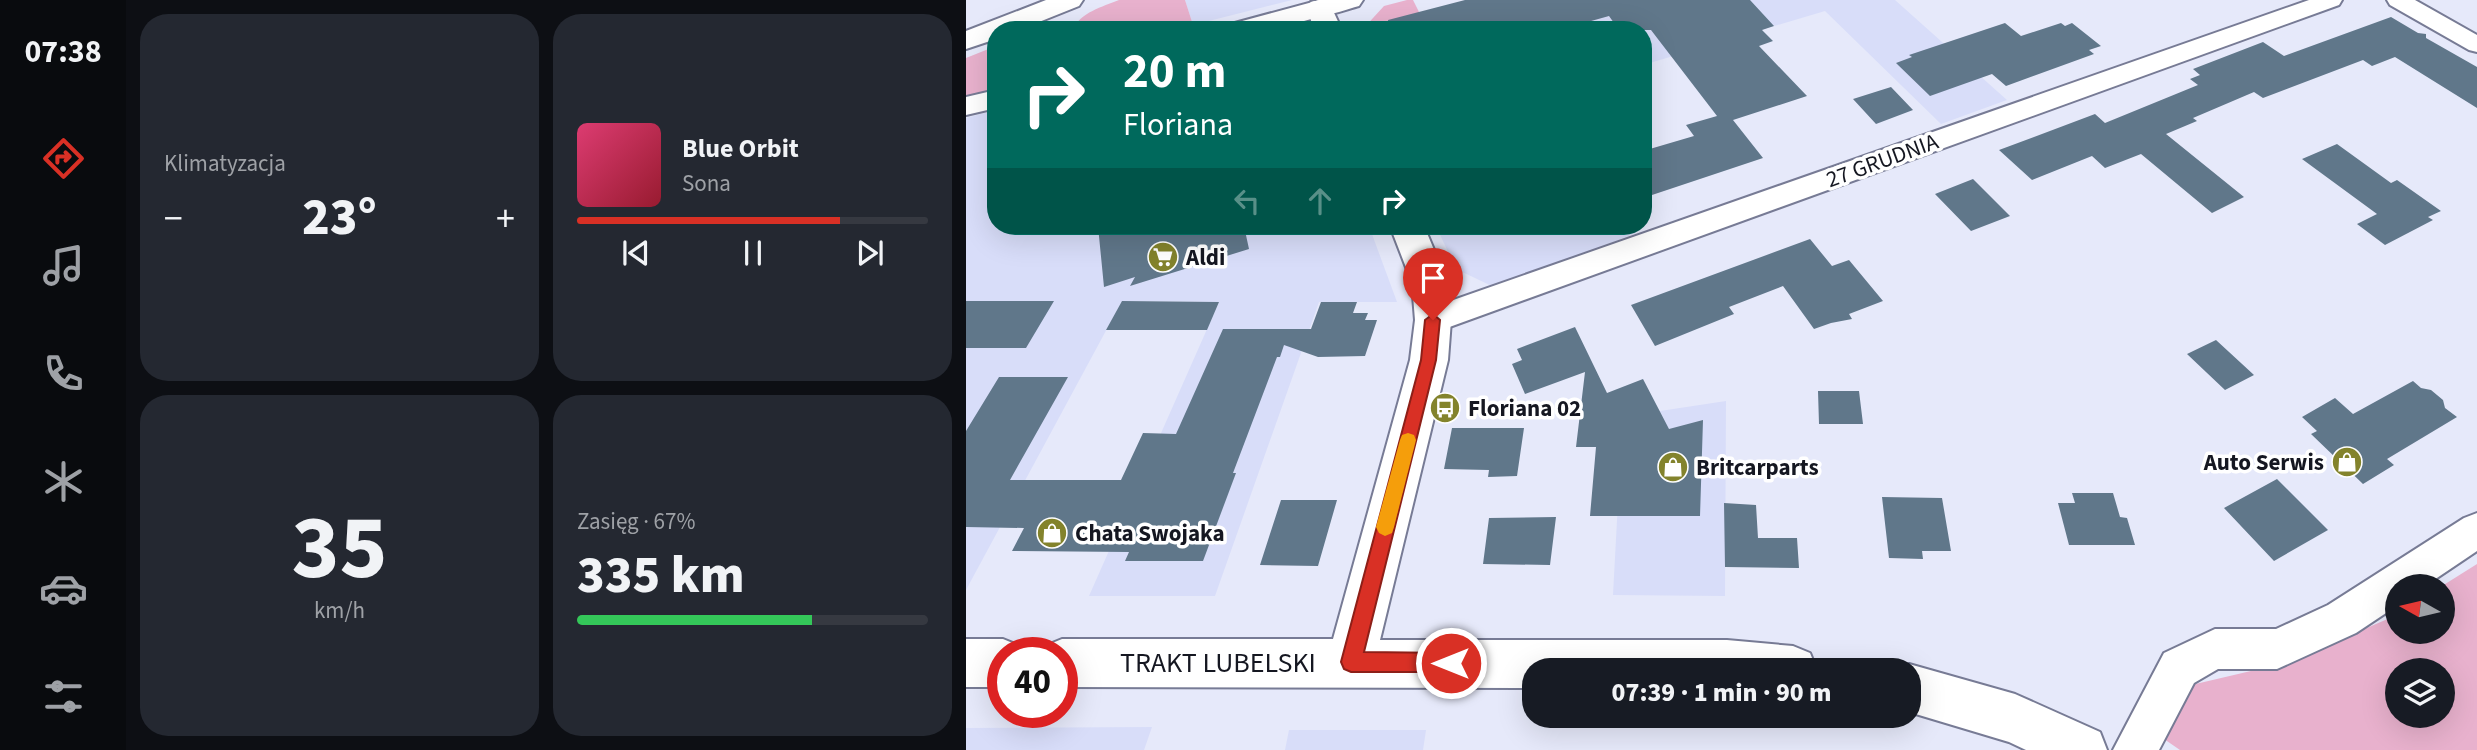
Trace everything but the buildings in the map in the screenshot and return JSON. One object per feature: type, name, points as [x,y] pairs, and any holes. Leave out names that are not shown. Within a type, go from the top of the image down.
[{"type":"street","points":[[966,24],[1028,0]]},
{"type":"street","points":[[1057,21],[1073,0]]},
{"type":"street","points":[[1018,21],[1073,0]]},
{"type":"street","points":[[1324,19],[1350,0]]},
{"type":"street","name":"27 GRUDNIA","points":[[1433,320],[2331,0]]},
{"type":"street","points":[[2398,0],[2477,45]]},
{"type":"street","points":[[966,41],[987,33]]},
{"type":"street","points":[[966,106],[987,101]]},
{"type":"street","points":[[1351,662],[1429,360],[1433,320],[1430,283],[1411,235]]},
{"type":"street","points":[[2134,750],[2179,668],[2215,649],[2277,649],[2342,619],[2477,530]]},
{"type":"street","points":[[966,663],[987,663]]},
{"type":"street","name":"TRAKT LUBELSKI","points":[[1078,663],[1522,663]]},
{"type":"street","points":[[1921,692],[2015,719],[2082,750]]},
{"type":"shaded area","points":[[1119,0],[1185,0],[1192,21],[1079,21],[1099,8]]},
{"type":"shaded area","points":[[1185,0],[1292,0],[1209,21],[1192,21]]},
{"type":"shaded area","points":[[1413,0],[1424,21],[1370,21],[1384,6]]},
{"type":"shaded area","points":[[1575,0],[1895,0],[2007,100],[1941,124],[1825,11],[1652,62],[1652,21],[1590,21]]},
{"type":"shaded area","points":[[987,50],[987,93],[966,99],[966,58]]},
{"type":"shaded area","points":[[987,112],[987,235],[1372,235],[1397,302],[1319,302],[1215,596],[1089,596],[1219,302],[1122,301],[966,590],[966,118]]},
{"type":"shaded area","points":[[1440,235],[1631,235],[1496,288],[1456,269]]},
{"type":"shaded area","points":[[1726,401],[1725,596],[1613,595],[1622,427],[1660,411]]},
{"type":"shaded area","points":[[2477,564],[2477,750],[2180,750],[2164,739],[2187,686],[2285,663],[2385,620],[2385,644],[2455,644],[2455,578]]},
{"type":"shaded area","points":[[1152,727],[1144,750],[966,750],[966,728]]},
{"type":"shaded area","points":[[1289,730],[1426,730],[1423,750],[1285,750]]},
{"type":"slow traffic","points":[[1385,527],[1408,440]]},
{"type":"place","name":"Aldi","points":[[1163,257]]},
{"type":"place","name":"Floriana 02","points":[[1445,408]]},
{"type":"place","name":"Auto Serwis","points":[[2347,462]]},
{"type":"place","name":"Britcarparts","points":[[1673,467]]},
{"type":"place","name":"Chata Swojaka","points":[[1052,533]]},
{"type":"route","points":[[1433,320],[1429,360],[1351,662],[1451,663]]}]
